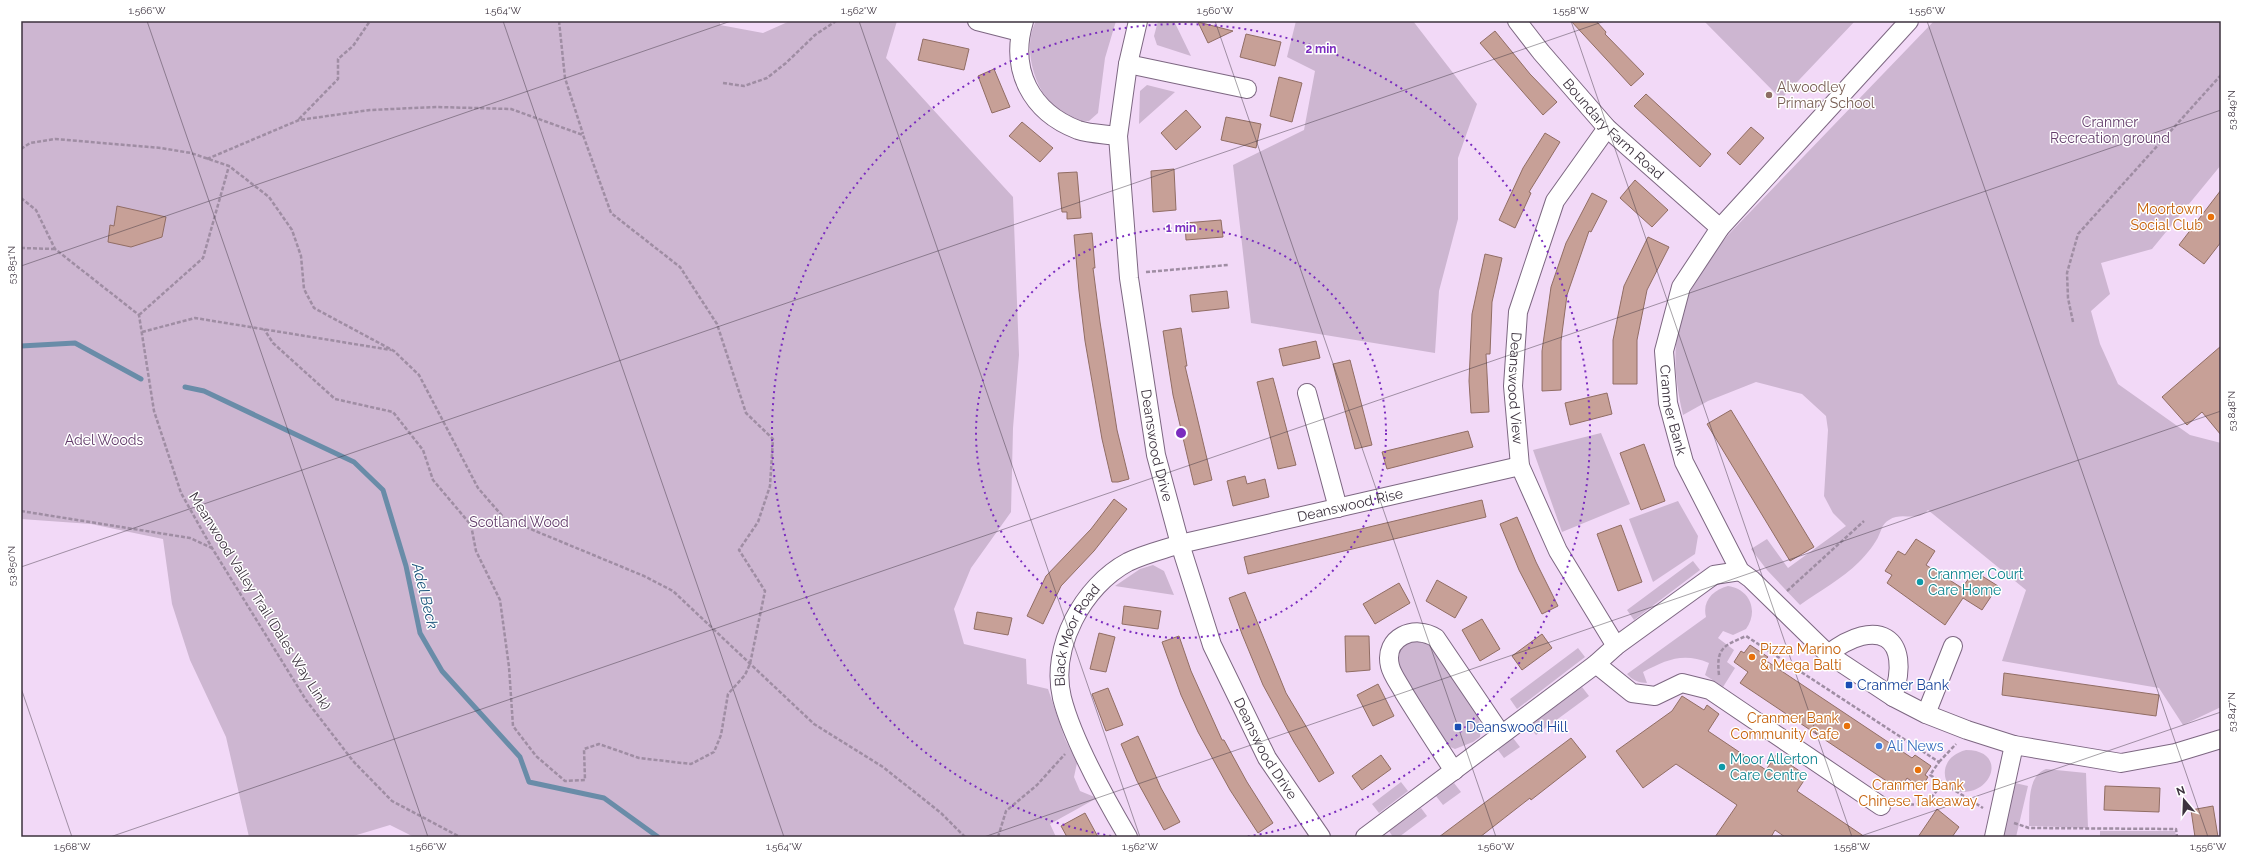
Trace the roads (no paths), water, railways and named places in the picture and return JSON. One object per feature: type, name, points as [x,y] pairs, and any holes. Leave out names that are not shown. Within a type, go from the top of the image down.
[{"type":"street","points":[[978,21],[1022,27],[1018,46],[1022,74],[1034,99],[1054,119],[1080,131],[1118,136]]},
{"type":"street","name":"Deanswood Drive","points":[[1138,21],[1128,64],[1118,136],[1129,274],[1156,455],[1180,544],[1215,652],[1267,758],[1321,837]]},
{"type":"street","name":"Boundary Farm Road","points":[[1517,21],[1541,52],[1607,128],[1720,228]]},
{"type":"street","name":"Cranmer Bank","points":[[1910,21],[1720,228],[1681,286],[1664,351],[1668,403],[1684,462],[1740,571],[1828,654],[1893,696],[1926,714],[1967,730],[2014,745],[2122,763],[2175,753],[2221,739]]},
{"type":"street","points":[[1128,64],[1247,89]]},
{"type":"street","name":"Deanswood View","points":[[1607,128],[1555,201],[1518,312],[1513,386],[1520,466],[1558,552],[1616,646]]},
{"type":"street","points":[[1306,393],[1338,508]]},
{"type":"street","name":"Deanswood Rise","points":[[1180,544],[1520,466]]},
{"type":"street","name":"Black Moor Road","points":[[1128,837],[1082,748],[1066,711],[1060,681],[1065,643],[1074,619],[1093,590],[1110,575],[1128,563],[1180,544]]},
{"type":"street","points":[[1365,837],[1596,664],[1616,646],[1714,575],[1740,571]]},
{"type":"street","points":[[1454,771],[1414,710],[1390,666],[1392,648],[1403,635],[1420,631],[1436,638],[1501,734]]},
{"type":"street","points":[[1828,654],[1845,642],[1862,634],[1875,633],[1885,637],[1894,647],[1899,662],[1899,677],[1893,696]]},
{"type":"street","points":[[1926,714],[1953,646]]},
{"type":"street","points":[[1596,664],[1632,693],[1656,696],[1682,683],[1710,690],[1881,806]]},
{"type":"street","points":[[1994,837],[2014,745]]},
{"type":"waterway","name":"Adel Beck","points":[[21,346],[75,343],[141,379]]},
{"type":"waterway","name":"Adel Beck","points":[[185,387],[204,391],[354,462],[383,490],[406,566],[420,633],[442,671],[520,757],[529,782],[604,798],[658,837]]},
{"type":"place","name":"Alwoodley Primary School","points":[[1769,95]]},
{"type":"place","name":"Moortown Social Club","points":[[2211,217]]},
{"type":"place","name":"Cranmer Court Care Home","points":[[1920,582]]},
{"type":"place","name":"Pizza Marino & Mega Balti","points":[[1752,657]]},
{"type":"place","name":"Cranmer Bank","points":[[1849,685]]},
{"type":"place","name":"Cranmer Bank Community Cafe","points":[[1847,726]]},
{"type":"place","name":"Deanswood Hill","points":[[1458,727]]},
{"type":"place","name":"Ali News","points":[[1879,746]]},
{"type":"place","name":"Moor Allerton Care Centre","points":[[1722,767]]},
{"type":"place","name":"Cranmer Bank Chinese Takeaway","points":[[1918,770]]},
{"type":"park label","name":"Cranmer Recreation ground","points":[[2110,130]]},
{"type":"park label","name":"Adel Woods","points":[[104,440]]},
{"type":"park label","name":"Scotland Wood","points":[[519,522]]}]
